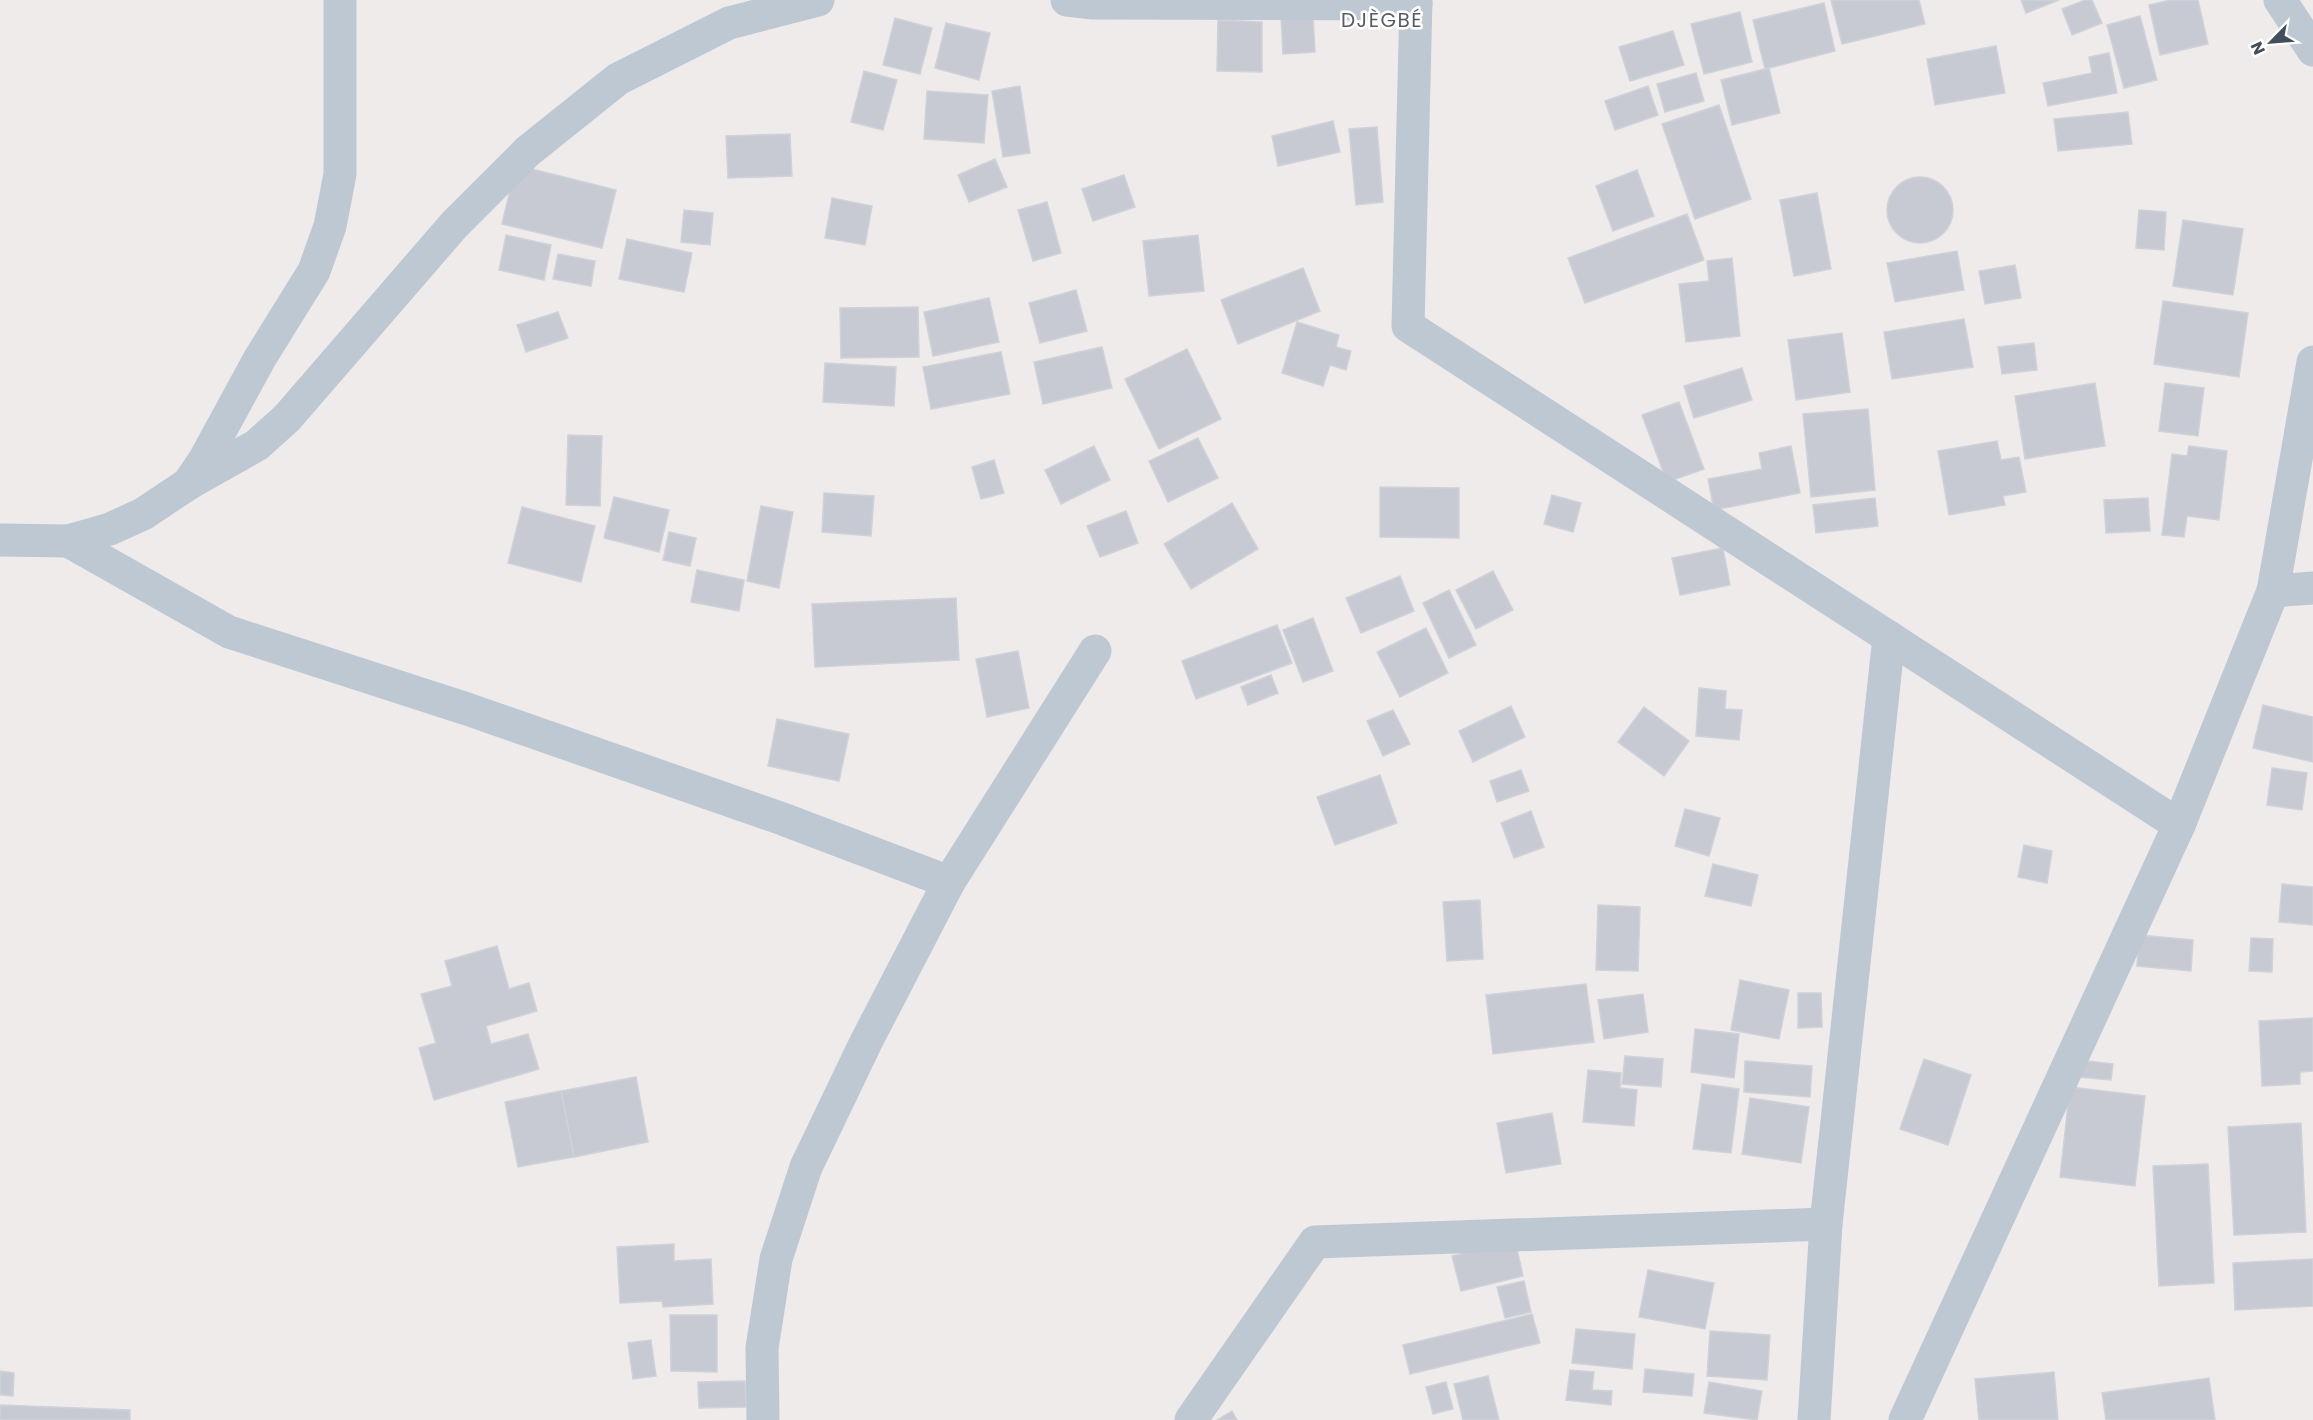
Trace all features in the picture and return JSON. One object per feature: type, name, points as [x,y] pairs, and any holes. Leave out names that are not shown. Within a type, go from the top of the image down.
[{"type":"street","points":[[188,484],[314,272],[330,226],[340,174],[340,0]]},
{"type":"street","points":[[0,540],[68,541],[110,529],[143,514],[188,484],[257,445],[287,418],[454,225],[528,151],[618,79],[729,23],[818,0]]},
{"type":"street","points":[[1067,0],[1105,3],[1416,2],[1408,326],[2179,825]]},
{"type":"street","points":[[2280,0],[2313,50]]},
{"type":"street","points":[[1905,1420],[2179,825],[2273,591],[2313,362]]},
{"type":"street","points":[[68,541],[229,632],[467,709],[780,818],[950,882]]},
{"type":"street","points":[[2273,591],[2313,588]]},
{"type":"street","points":[[1814,1420],[1826,1224],[1889,638]]},
{"type":"street","points":[[764,1420],[762,1348],[776,1259],[806,1167],[866,1042],[950,882],[1095,651]]},
{"type":"street","points":[[1191,1420],[1315,1242],[1826,1224]]},
{"type":"building","points":[[1831,0],[1919,0],[1925,24],[1842,44]]},
{"type":"building","points":[[2021,0],[2059,0],[2026,13]]},
{"type":"building","points":[[2085,0],[2092,0],[2102,23],[2072,35],[2062,9]]},
{"type":"building","points":[[2171,0],[2198,0],[2208,44],[2160,55],[2149,5]]},
{"type":"building","points":[[1824,3],[1835,51],[1765,69],[1753,20]]},
{"type":"building","points":[[1740,12],[1752,62],[1704,74],[1691,24]]},
{"type":"building","points":[[1313,16],[1315,52],[1283,54],[1281,17]]},
{"type":"building","points":[[2140,16],[2157,80],[2124,88],[2107,25]]},
{"type":"building","points":[[895,18],[932,28],[920,74],[883,65]]},
{"type":"building","points":[[1218,20],[1262,22],[1262,72],[1217,71]]},
{"type":"building","points":[[946,23],[990,33],[979,80],[935,68]]},
{"type":"building","points":[[1673,31],[1684,65],[1630,81],[1619,47]]},
{"type":"building","points":[[1996,46],[2005,93],[1935,105],[1927,59]]},
{"type":"building","points":[[2109,53],[2117,93],[2048,106],[2043,83],[2092,73],[2089,57]]},
{"type":"building","points":[[1769,68],[1780,113],[1732,125],[1721,80]]},
{"type":"building","points":[[864,71],[897,80],[883,130],[851,122]]},
{"type":"building","points":[[1696,73],[1704,101],[1665,112],[1657,84]]},
{"type":"building","points":[[1020,86],[1030,153],[1003,157],[992,91]]},
{"type":"building","points":[[1648,86],[1658,115],[1615,130],[1605,101]]},
{"type":"building","points":[[927,91],[988,95],[984,143],[924,139]]},
{"type":"building","points":[[1719,105],[1751,199],[1695,219],[1662,124]]},
{"type":"building","points":[[2128,112],[2132,144],[2058,151],[2054,119]]},
{"type":"building","points":[[1333,121],[1340,152],[1278,166],[1272,136]]},
{"type":"building","points":[[1377,127],[1383,202],[1356,205],[1349,129]]},
{"type":"building","points":[[790,134],[792,176],[728,178],[726,136]]},
{"type":"building","points":[[995,159],[1007,187],[969,202],[958,175]]},
{"type":"building","points":[[516,165],[616,190],[602,248],[502,224]]},
{"type":"building","points":[[1637,170],[1654,216],[1613,231],[1596,186]]},
{"type":"building","points":[[1124,175],[1135,207],[1093,221],[1082,189]]},
{"type":"building","points":[[1914,177],[1926,177],[1938,182],[1948,192],[1953,210],[1951,223],[1938,238],[1926,243],[1914,243],[1902,238],[1892,228],[1887,216],[1887,204],[1892,192],[1902,182]]},
{"type":"building","points":[[1817,193],[1831,269],[1794,276],[1780,200]]},
{"type":"building","points":[[832,198],[872,206],[865,245],[825,238]]},
{"type":"building","points":[[1047,202],[1061,253],[1033,261],[1018,210]]},
{"type":"building","points":[[684,210],[713,213],[710,245],[681,242]]},
{"type":"building","points":[[2139,210],[2166,212],[2164,250],[2136,248]]},
{"type":"building","points":[[1687,214],[1704,260],[1585,303],[1568,258]]},
{"type":"building","points":[[2183,220],[2243,229],[2233,295],[2173,286]]},
{"type":"building","points":[[506,235],[551,245],[544,280],[499,270]]},
{"type":"building","points":[[1198,235],[1204,291],[1149,296],[1143,241]]},
{"type":"building","points":[[627,239],[692,253],[684,292],[619,279]]},
{"type":"building","points":[[1957,251],[1964,290],[1895,302],[1887,263]]},
{"type":"building","points":[[558,254],[595,261],[591,286],[553,279]]},
{"type":"building","points":[[1732,258],[1740,336],[1686,342],[1679,284],[1709,281],[1707,261]]},
{"type":"building","points":[[2015,265],[2021,298],[1985,304],[1979,271]]},
{"type":"building","points":[[1303,268],[1320,311],[1238,344],[1221,300]]},
{"type":"building","points":[[1076,290],[1087,331],[1040,343],[1029,303]]},
{"type":"building","points":[[989,298],[999,342],[933,356],[924,312]]},
{"type":"building","points":[[2163,301],[2248,313],[2239,377],[2154,364]]},
{"type":"building","points":[[918,307],[919,357],[841,358],[840,308]]},
{"type":"building","points":[[558,312],[568,338],[526,352],[517,325]]},
{"type":"building","points":[[1964,319],[1973,367],[1892,379],[1884,332]]},
{"type":"building","points":[[1297,322],[1339,335],[1336,347],[1351,351],[1346,370],[1330,365],[1323,386],[1282,373]]},
{"type":"building","points":[[1842,333],[1850,392],[1796,400],[1788,340]]},
{"type":"building","points":[[2034,343],[2037,370],[2002,374],[1998,347]]},
{"type":"building","points":[[1102,347],[1112,388],[1043,404],[1034,362]]},
{"type":"building","points":[[1187,349],[1221,419],[1159,449],[1125,379]]},
{"type":"building","points":[[1001,352],[1010,394],[931,409],[923,367]]},
{"type":"building","points":[[825,363],[896,367],[894,406],[823,402]]},
{"type":"building","points":[[1742,368],[1752,400],[1694,418],[1684,386]]},
{"type":"building","points":[[2095,383],[2105,446],[2025,459],[2015,396]]},
{"type":"building","points":[[2165,383],[2204,388],[2198,436],[2159,431]]},
{"type":"building","points":[[1679,402],[1704,469],[1667,482],[1642,415]]},
{"type":"building","points":[[1868,409],[1875,490],[1811,497],[1803,414]]},
{"type":"building","points":[[568,435],[602,436],[600,506],[566,505]]},
{"type":"building","points":[[1198,438],[1218,478],[1168,502],[1149,461]]},
{"type":"building","points":[[1997,441],[2001,460],[2019,457],[2026,492],[2003,496],[2005,505],[1949,515],[1938,451]]},
{"type":"building","points":[[1094,446],[1110,480],[1061,504],[1045,470]]},
{"type":"building","points":[[1791,446],[1800,493],[1714,510],[1708,479],[1762,469],[1759,453]]},
{"type":"building","points":[[2189,446],[2227,451],[2219,520],[2187,516],[2184,537],[2162,535],[2172,454],[2187,456]]},
{"type":"building","points":[[994,460],[1004,493],[981,499],[972,467]]},
{"type":"building","points":[[1380,487],[1459,488],[1459,538],[1380,537]]},
{"type":"building","points":[[824,493],[874,496],[871,536],[822,532]]},
{"type":"building","points":[[1552,495],[1581,503],[1573,532],[1544,524]]},
{"type":"building","points":[[614,497],[669,510],[659,552],[604,538]]},
{"type":"building","points":[[1875,498],[1878,526],[1816,533],[1813,505]]},
{"type":"building","points":[[2148,498],[2150,531],[2106,533],[2104,500]]},
{"type":"building","points":[[1232,503],[1258,549],[1191,589],[1164,544]]},
{"type":"building","points":[[761,506],[793,512],[779,588],[747,581]]},
{"type":"building","points":[[522,507],[595,526],[581,582],[508,563]]},
{"type":"building","points":[[1126,511],[1138,543],[1100,557],[1087,526]]},
{"type":"building","points":[[669,532],[696,538],[690,566],[663,560]]},
{"type":"building","points":[[1723,548],[1730,585],[1680,595],[1672,558]]},
{"type":"building","points":[[697,570],[744,580],[739,611],[691,602]]},
{"type":"building","points":[[1493,571],[1513,610],[1476,629],[1456,590]]},
{"type":"building","points":[[1400,576],[1414,611],[1361,633],[1346,598]]},
{"type":"building","points":[[1449,590],[1476,645],[1449,658],[1423,603]]},
{"type":"building","points":[[956,598],[959,660],[815,667],[812,604]]},
{"type":"building","points":[[1313,618],[1333,671],[1303,682],[1283,630]]},
{"type":"building","points":[[1277,625],[1292,663],[1196,699],[1182,661]]},
{"type":"building","points":[[1426,628],[1448,673],[1400,697],[1377,652]]},
{"type":"building","points":[[1018,651],[1029,708],[987,717],[976,659]]},
{"type":"building","points":[[1271,675],[1278,693],[1248,705],[1241,687]]},
{"type":"building","points":[[1699,688],[1726,691],[1725,709],[1742,710],[1739,740],[1696,736]]},
{"type":"building","points":[[2263,705],[2313,717],[2313,762],[2253,748]]},
{"type":"building","points":[[1511,706],[1525,737],[1473,762],[1459,731]]},
{"type":"building","points":[[1644,707],[1689,741],[1664,776],[1618,742]]},
{"type":"building","points":[[1393,710],[1410,744],[1383,756],[1367,721]]},
{"type":"building","points":[[777,719],[849,734],[839,781],[768,766]]},
{"type":"building","points":[[2272,768],[2307,773],[2302,810],[2267,805]]},
{"type":"building","points":[[1521,770],[1529,791],[1497,802],[1490,781]]},
{"type":"building","points":[[1380,775],[1397,823],[1335,845],[1317,797]]},
{"type":"building","points":[[1685,809],[1720,818],[1709,856],[1675,846]]},
{"type":"building","points":[[1531,811],[1544,847],[1514,858],[1501,823]]},
{"type":"building","points":[[2024,845],[2052,851],[2047,883],[2018,877]]},
{"type":"building","points":[[1713,864],[1758,875],[1751,906],[1705,896]]},
{"type":"building","points":[[2282,884],[2313,887],[2313,925],[2279,922]]},
{"type":"building","points":[[1480,900],[1483,959],[1447,961],[1443,902]]},
{"type":"building","points":[[1598,905],[1640,907],[1638,971],[1596,970]]},
{"type":"building","points":[[2139,935],[2193,940],[2191,971],[2137,966]]},
{"type":"building","points":[[2251,938],[2273,939],[2272,972],[2249,971]]},
{"type":"building","points":[[497,946],[509,989],[529,983],[537,1011],[486,1026],[491,1044],[528,1034],[539,1069],[434,1100],[419,1048],[436,1043],[421,994],[452,986],[445,961]]},
{"type":"building","points":[[1740,980],[1789,990],[1779,1039],[1731,1030]]},
{"type":"building","points":[[1586,984],[1594,1042],[1493,1054],[1486,995]]},
{"type":"building","points":[[1798,993],[1821,993],[1822,1027],[1798,1028]]},
{"type":"building","points":[[1643,994],[1648,1032],[1604,1039],[1598,1000]]},
{"type":"building","points":[[2313,1018],[2313,1071],[2300,1072],[2300,1084],[2262,1086],[2259,1021]]},
{"type":"building","points":[[1695,1029],[1739,1034],[1734,1078],[1691,1072]]},
{"type":"building","points":[[1625,1056],[1663,1059],[1661,1087],[1622,1084]]},
{"type":"building","points":[[1924,1059],[1971,1075],[1948,1145],[1900,1129]]},
{"type":"building","points":[[2079,1060],[2113,1064],[2111,1080],[2078,1077]]},
{"type":"building","points":[[1745,1061],[1812,1066],[1810,1097],[1744,1092]]},
{"type":"building","points":[[1588,1070],[1621,1073],[1620,1088],[1637,1090],[1634,1126],[1583,1122]]},
{"type":"building","points":[[636,1077],[648,1142],[574,1157],[561,1091]]},
{"type":"building","points":[[1702,1084],[1739,1089],[1731,1153],[1693,1149]]},
{"type":"building","points":[[2070,1087],[2145,1096],[2135,1186],[2060,1177]]},
{"type":"building","points":[[561,1091],[574,1157],[518,1167],[505,1102]]},
{"type":"building","points":[[1750,1098],[1809,1107],[1801,1163],[1742,1154]]},
{"type":"building","points":[[1552,1113],[1561,1164],[1506,1173],[1497,1123]]},
{"type":"building","points":[[2301,1123],[2306,1232],[2234,1235],[2228,1127]]},
{"type":"building","points":[[2208,1164],[2214,1283],[2159,1286],[2153,1166]]},
{"type":"building","points":[[1515,1240],[1523,1276],[1461,1291],[1452,1256]]},
{"type":"building","points":[[674,1244],[674,1261],[711,1259],[713,1304],[663,1307],[662,1301],[620,1303],[617,1247]]},
{"type":"building","points":[[2313,1259],[2313,1306],[2235,1310],[2233,1263]]},
{"type":"building","points":[[1648,1270],[1714,1283],[1705,1329],[1639,1317]]},
{"type":"building","points":[[1524,1281],[1531,1312],[1505,1318],[1497,1287]]},
{"type":"building","points":[[1532,1314],[1540,1343],[1410,1374],[1403,1345]]},
{"type":"building","points":[[670,1315],[717,1315],[717,1372],[671,1371]]},
{"type":"building","points":[[1576,1329],[1635,1334],[1632,1369],[1572,1363]]},
{"type":"building","points":[[1710,1331],[1770,1335],[1767,1380],[1707,1376]]},
{"type":"building","points":[[651,1340],[656,1376],[633,1379],[628,1343]]},
{"type":"building","points":[[1645,1369],[1694,1374],[1692,1396],[1643,1392]]},
{"type":"building","points":[[1570,1370],[1594,1372],[1592,1390],[1612,1391],[1611,1405],[1566,1400]]},
{"type":"building","points":[[0,1371],[14,1373],[13,1396],[0,1395]]},
{"type":"building","points":[[2054,1372],[2058,1420],[1979,1420],[1975,1379]]},
{"type":"building","points":[[1488,1376],[1499,1420],[1463,1420],[1454,1384]]},
{"type":"building","points":[[2209,1378],[2215,1420],[2106,1420],[2102,1393]]},
{"type":"building","points":[[745,1381],[746,1407],[699,1408],[698,1382]]},
{"type":"building","points":[[1446,1382],[1453,1409],[1433,1414],[1426,1387]]},
{"type":"building","points":[[1709,1382],[1762,1391],[1757,1420],[1704,1413]]},
{"type":"building","points":[[0,1405],[130,1410],[130,1420],[0,1420]]},
{"type":"building","points":[[1232,1411],[1237,1420],[1217,1420]]},
{"type":"district","name":"DJÈGBÉ","points":[[1382,20]]}]
